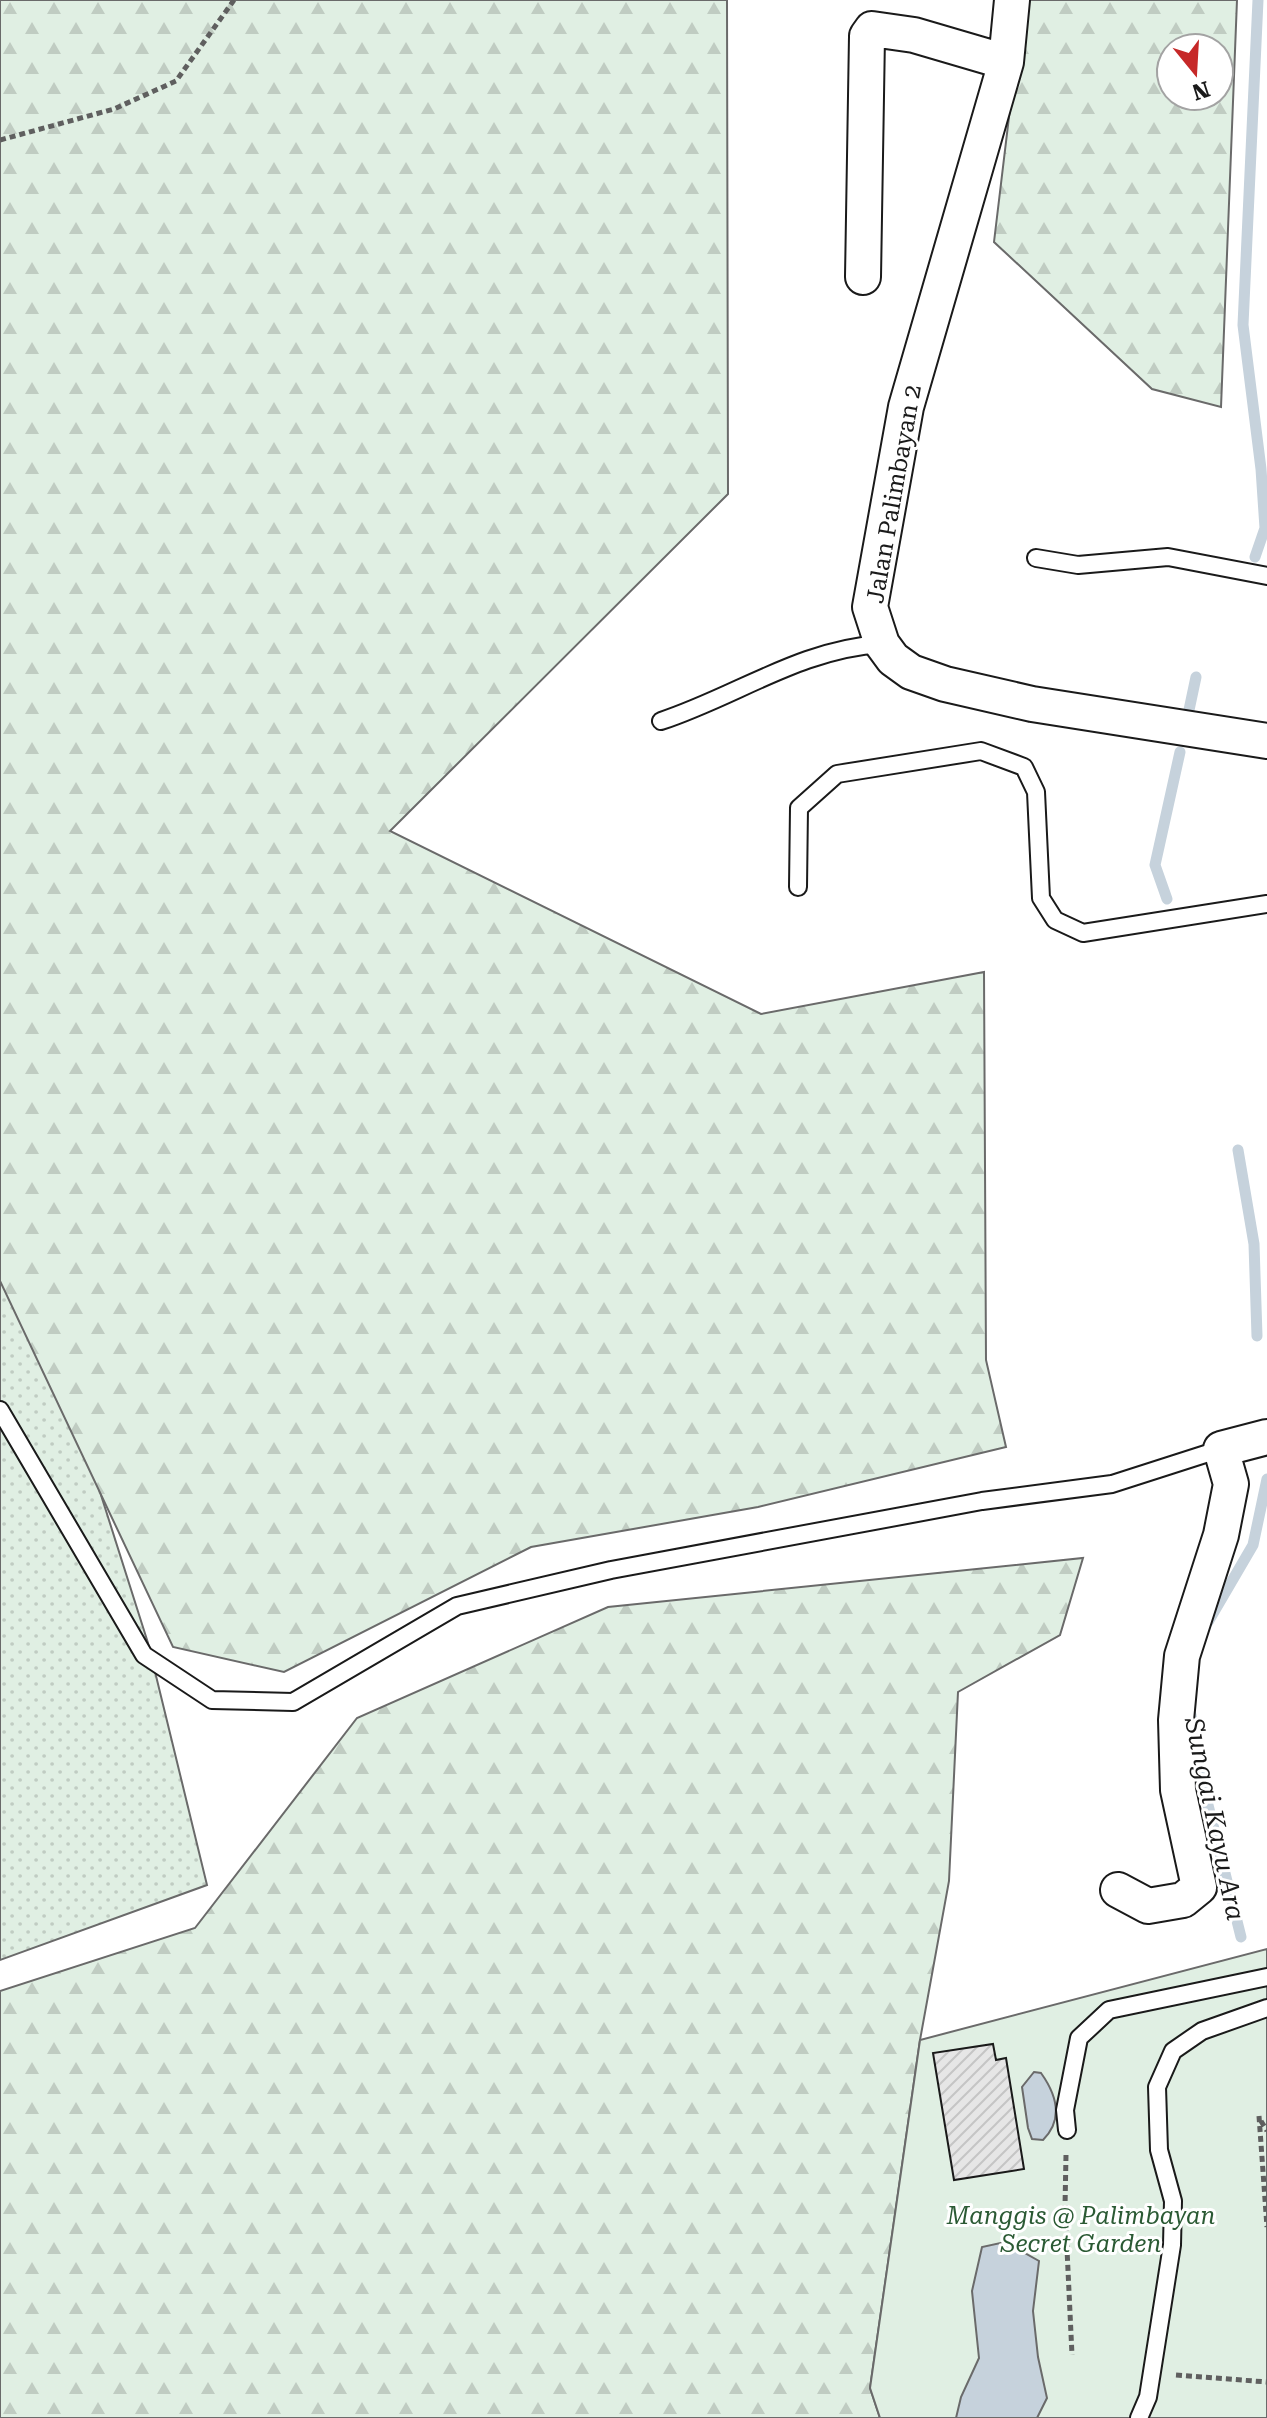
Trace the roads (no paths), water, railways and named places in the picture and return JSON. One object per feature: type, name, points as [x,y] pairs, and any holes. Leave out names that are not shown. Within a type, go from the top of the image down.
[{"type":"street","name":"Jalan Palimbayan 2","points":[[1012,0],[1006,62],[906,407],[870,607],[882,644],[893,659],[911,672],[945,684],[1032,704],[1267,741]]},
{"type":"street","points":[[863,277],[867,36],[872,29],[914,35],[1006,62]]},
{"type":"street","points":[[1118,1890],[1148,1906],[1183,1900],[1199,1887],[1178,1790],[1176,1720],[1182,1656],[1221,1535],[1231,1484],[1221,1449],[1267,1437]]},
{"type":"lane","points":[[1036,558],[1078,565],[1168,557],[1267,576]]},
{"type":"lane","points":[[661,721],[814,656],[849,646],[882,644]]},
{"type":"lane","points":[[798,887],[799,808],[837,774],[981,751],[1024,767],[1036,792],[1041,898],[1055,920],[1083,933],[1267,904]]},
{"type":"lane","points":[[0,1410],[144,1655],[212,1700],[293,1702],[457,1606],[627,1567],[982,1501],[1112,1484],[1221,1449]]},
{"type":"lane","points":[[1067,2130],[1065,2110],[1079,2038],[1109,2010],[1267,1977]]},
{"type":"lane","points":[[1139,2418],[1148,2397],[1172,2245],[1173,2201],[1159,2150],[1157,2087],[1173,2051],[1202,2031],[1267,2008]]},
{"type":"waterway","name":"Sungai Kayu Ara","points":[[1255,557],[1265,528],[1243,325],[1258,0]]},
{"type":"waterway","name":"Sungai Kayu Ara","points":[[1189,710],[1196,677]]},
{"type":"waterway","name":"Sungai Kayu Ara","points":[[1167,899],[1155,865],[1180,752]]},
{"type":"waterway","name":"Sungai Kayu Ara","points":[[1238,1150],[1254,1244],[1257,1336]]},
{"type":"waterway","name":"Sungai Kayu Ara","points":[[1208,1622],[1253,1545],[1267,1479]]},
{"type":"waterway","name":"Sungai Kayu Ara","points":[[1191,1715],[1199,1769],[1241,1937]]},
{"type":"park label","name":"Manggis @ Palimbayan Secret Garden","points":[[1081,2230]]}]
